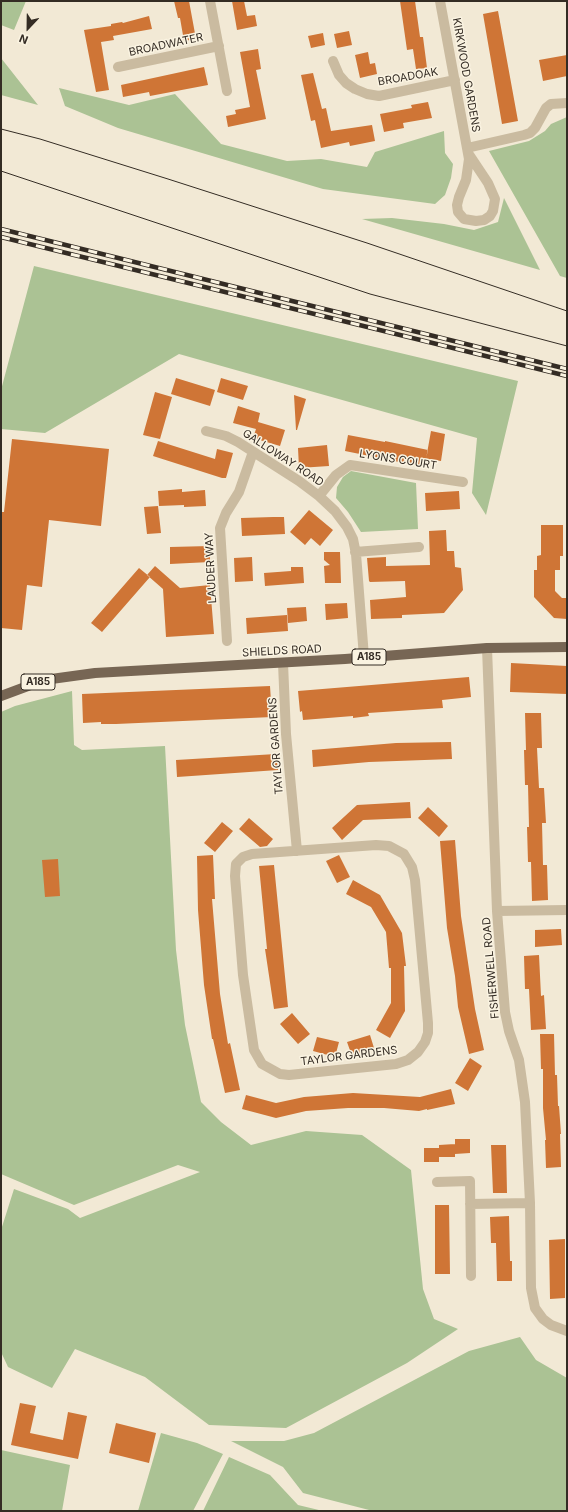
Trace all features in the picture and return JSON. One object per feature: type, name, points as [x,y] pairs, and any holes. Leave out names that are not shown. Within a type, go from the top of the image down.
[{"type":"main road","name":"SHIELDS ROAD","points":[[1,696],[44,680],[89,673],[283,663],[487,648],[567,647]]},
{"type":"street","name":"BROADWATER","points":[[210,1],[227,91]]},
{"type":"street","name":"KIRKWOOD GARDENS","points":[[440,1],[467,150],[468,170],[457,205],[458,212],[464,219],[476,221],[484,220],[490,216],[493,211],[495,199],[488,183],[467,150]]},
{"type":"street","name":"BROADWATER","points":[[118,67],[219,46]]},
{"type":"street","name":"BROADOAK","points":[[333,61],[339,75],[346,83],[367,94],[380,96],[455,80]]},
{"type":"street","points":[[467,150],[524,135],[535,128],[546,108],[551,104],[567,103]]},
{"type":"street","name":"GALLOWAY ROAD","points":[[206,431],[226,436],[319,496],[335,511],[347,527],[353,539],[356,552],[364,657]]},
{"type":"street","name":"LAUDER WAY","points":[[227,641],[220,528],[238,492],[253,452]]},
{"type":"street","name":"LYONS COURT","points":[[319,496],[336,475],[350,465],[463,482]]},
{"type":"street","points":[[356,552],[419,548]]},
{"type":"street","name":"FISHERWELL ROAD","points":[[487,648],[497,911],[505,1012],[519,1060],[522,1078],[530,1203],[531,1288],[535,1308],[543,1319],[551,1325],[567,1331]]},
{"type":"street","name":"TAYLOR GARDENS","points":[[283,663],[286,734],[297,851]]},
{"type":"street","name":"TAYLOR GARDENS","points":[[376,845],[389,846],[404,854],[412,867],[415,880],[428,1033],[425,1042],[418,1052],[408,1060],[396,1064],[289,1075],[280,1074],[262,1064],[254,1050],[243,975],[235,876],[236,864],[243,857],[252,854],[297,851],[376,845]]},
{"type":"street","points":[[497,911],[567,910]]},
{"type":"street","points":[[437,1182],[470,1181],[471,1276]]},
{"type":"street","points":[[470,1204],[530,1203]]},
{"type":"green space","points":[[1,1],[26,1],[14,30],[1,25]]},
{"type":"green space","points":[[1,58],[38,105],[1,95]]},
{"type":"green space","points":[[59,88],[129,105],[175,94],[221,144],[287,161],[321,159],[367,167],[375,152],[444,131],[445,153],[453,164],[451,178],[445,195],[435,204],[323,189],[118,128],[65,106]]},
{"type":"green space","points":[[567,117],[567,278],[560,276],[489,151],[529,141],[545,131],[551,124]]},
{"type":"green space","points":[[504,198],[540,270],[362,219],[392,218],[444,224],[474,230],[498,222]]},
{"type":"green space","points":[[34,266],[518,381],[486,515],[472,493],[477,438],[179,354],[45,433],[1,429],[1,390]]},
{"type":"green space","points":[[351,471],[416,483],[418,529],[361,532],[348,512],[336,498],[337,487],[343,477]]},
{"type":"green space","points":[[72,691],[74,745],[82,750],[165,746],[176,950],[185,1025],[201,1102],[221,1122],[251,1145],[306,1131],[362,1135],[411,1170],[423,1289],[434,1319],[458,1329],[407,1363],[286,1428],[209,1425],[145,1377],[75,1349],[52,1388],[8,1367],[1,1352],[1,1230],[14,1189],[68,1209],[80,1218],[200,1172],[178,1165],[74,1205],[1,1174],[1,712],[15,706]]},
{"type":"green space","points":[[520,1337],[536,1360],[567,1378],[567,1511],[373,1511],[303,1493],[283,1467],[231,1441],[284,1441],[314,1433],[469,1351]]},
{"type":"green space","points":[[161,1433],[197,1443],[223,1454],[193,1511],[138,1511]]},
{"type":"green space","points":[[1,1450],[70,1465],[62,1511],[1,1511]]},
{"type":"green space","points":[[229,1457],[270,1475],[298,1505],[323,1511],[203,1511]]},
{"type":"building","points":[[174,1],[189,1],[196,39],[184,41],[180,18],[178,18]]},
{"type":"building","points":[[232,1],[244,1],[247,16],[255,15],[257,26],[237,30]]},
{"type":"building","points":[[400,1],[415,1],[420,37],[423,37],[427,68],[416,69],[413,49],[407,50]]},
{"type":"building","points":[[498,11],[518,121],[502,124],[483,14]]},
{"type":"building","points":[[149,16],[152,29],[113,36],[114,40],[101,42],[109,90],[96,92],[84,30],[111,26],[111,24],[123,23]]},
{"type":"building","points":[[349,31],[352,45],[337,48],[334,34]]},
{"type":"building","points":[[323,33],[325,45],[311,48],[308,36]]},
{"type":"building","points":[[258,49],[261,69],[256,70],[266,119],[228,127],[226,116],[236,114],[235,110],[250,107],[240,52]]},
{"type":"building","points":[[368,52],[370,64],[375,63],[377,74],[360,78],[355,55]]},
{"type":"building","points":[[567,55],[567,76],[543,81],[539,60]]},
{"type":"building","points":[[204,67],[208,85],[150,96],[149,92],[123,97],[121,85]]},
{"type":"building","points":[[313,73],[322,109],[326,108],[331,131],[372,125],[375,141],[350,146],[349,142],[321,148],[315,120],[311,121],[301,75]]},
{"type":"building","points":[[428,102],[432,118],[403,123],[404,128],[384,132],[380,114],[412,108],[411,105]]},
{"type":"building","points":[[176,378],[215,390],[210,406],[171,394]]},
{"type":"building","points":[[221,378],[248,386],[243,400],[217,392]]},
{"type":"building","points":[[155,392],[172,397],[160,439],[143,435]]},
{"type":"building","points":[[294,395],[306,399],[297,430],[296,430]]},
{"type":"building","points":[[238,406],[260,413],[258,422],[285,430],[280,446],[253,438],[256,429],[233,423]]},
{"type":"building","points":[[431,431],[445,434],[441,461],[426,459]]},
{"type":"building","points":[[348,435],[428,450],[424,467],[345,451]]},
{"type":"building","points":[[12,439],[109,449],[101,526],[49,520],[42,587],[27,585],[22,630],[1,628],[1,512],[4,512]]},
{"type":"building","points":[[158,441],[215,459],[217,449],[233,453],[226,478],[153,456]]},
{"type":"building","points":[[327,445],[329,466],[299,468],[298,448]]},
{"type":"building","points":[[182,489],[182,492],[205,490],[206,506],[159,506],[158,491]]},
{"type":"building","points":[[459,491],[460,509],[426,511],[425,493]]},
{"type":"building","points":[[158,506],[161,533],[147,534],[144,507]]},
{"type":"building","points":[[309,510],[333,530],[320,546],[311,538],[305,545],[290,532]]},
{"type":"building","points":[[284,517],[285,534],[242,536],[241,518]]},
{"type":"building","points":[[541,525],[563,525],[563,556],[560,556],[560,570],[555,570],[555,591],[562,598],[567,598],[567,619],[554,618],[534,597],[534,570],[537,570],[537,556],[541,555]]},
{"type":"building","points":[[446,530],[447,551],[454,551],[455,567],[461,568],[463,590],[444,613],[402,615],[402,618],[371,619],[370,600],[406,597],[405,581],[370,582],[367,558],[386,557],[386,566],[430,565],[429,531]]},
{"type":"building","points":[[210,546],[210,562],[170,564],[170,547]]},
{"type":"building","points":[[324,552],[340,552],[341,583],[325,583],[324,566],[330,565],[324,560]]},
{"type":"building","points":[[252,557],[253,581],[235,582],[234,558]]},
{"type":"building","points":[[155,566],[180,588],[210,585],[214,634],[166,637],[163,589],[147,575]]},
{"type":"building","points":[[291,567],[303,567],[304,583],[265,586],[264,573],[291,571]]},
{"type":"building","points":[[139,568],[150,577],[102,632],[91,623]]},
{"type":"building","points":[[347,603],[348,618],[326,620],[325,604]]},
{"type":"building","points":[[306,607],[307,621],[288,623],[287,608]]},
{"type":"building","points":[[287,615],[288,631],[247,634],[246,618]]},
{"type":"building","points":[[511,663],[567,666],[567,694],[510,692]]},
{"type":"building","points":[[469,677],[471,697],[442,700],[443,708],[368,713],[369,716],[353,718],[353,716],[303,720],[302,711],[300,712],[298,691]]},
{"type":"building","points":[[270,686],[272,717],[116,724],[101,724],[101,722],[83,723],[82,694]]},
{"type":"building","points":[[525,713],[541,713],[542,748],[537,748],[539,788],[544,788],[546,823],[542,823],[543,865],[547,865],[548,900],[532,901],[531,862],[528,862],[528,785],[525,785]]},
{"type":"building","points":[[451,742],[452,759],[369,762],[313,767],[312,750],[396,743]]},
{"type":"building","points":[[276,754],[278,770],[177,777],[176,760]]},
{"type":"building","points":[[410,802],[411,818],[363,820],[342,840],[332,828],[357,805]]},
{"type":"building","points":[[428,807],[448,826],[439,837],[418,818]]},
{"type":"building","points":[[249,818],[273,839],[267,846],[260,847],[239,829]]},
{"type":"building","points":[[222,822],[233,831],[215,852],[204,843]]},
{"type":"building","points":[[455,840],[461,916],[475,1009],[484,1050],[469,1054],[458,1007],[455,976],[447,928],[440,841]]},
{"type":"building","points":[[213,855],[215,899],[212,899],[220,994],[228,1044],[230,1043],[240,1090],[225,1093],[212,1039],[204,985],[198,910],[197,856]]},
{"type":"building","points":[[339,855],[350,877],[337,883],[326,861]]},
{"type":"building","points":[[58,859],[60,896],[45,897],[42,860]]},
{"type":"building","points":[[274,865],[288,1007],[274,1009],[265,949],[267,949],[259,866]]},
{"type":"building","points":[[353,880],[380,895],[402,933],[406,966],[404,966],[405,1011],[390,1038],[376,1030],[391,1003],[391,968],[389,968],[386,932],[371,907],[346,894]]},
{"type":"building","points":[[561,929],[562,945],[535,947],[535,930]]},
{"type":"building","points":[[539,955],[541,996],[544,995],[546,1029],[531,1030],[529,989],[525,989],[524,956]]},
{"type":"building","points":[[292,1013],[310,1034],[298,1044],[280,1024]]},
{"type":"building","points":[[540,1034],[554,1034],[555,1075],[557,1075],[561,1134],[561,1167],[546,1168],[543,1069],[541,1069]]},
{"type":"building","points":[[370,1035],[374,1048],[352,1056],[347,1042]]},
{"type":"building","points":[[317,1037],[339,1042],[335,1057],[313,1051]]},
{"type":"building","points":[[470,1058],[482,1066],[468,1091],[455,1083]]},
{"type":"building","points":[[451,1089],[455,1104],[419,1111],[384,1108],[348,1108],[306,1111],[276,1118],[242,1109],[246,1095],[276,1103],[304,1097],[353,1093],[420,1097]]},
{"type":"building","points":[[455,1139],[470,1139],[470,1153],[455,1154]]},
{"type":"building","points":[[455,1144],[455,1157],[439,1157],[439,1162],[424,1162],[424,1148],[439,1148],[439,1145]]},
{"type":"building","points":[[491,1145],[506,1145],[507,1193],[493,1193]]},
{"type":"building","points":[[435,1205],[449,1205],[450,1274],[435,1274]]},
{"type":"building","points":[[509,1216],[512,1281],[497,1281],[496,1243],[491,1243],[490,1217]]},
{"type":"building","points":[[565,1239],[565,1298],[550,1299],[549,1240]]},
{"type":"building","points":[[20,1403],[36,1406],[30,1433],[63,1440],[68,1412],[87,1416],[78,1459],[11,1445]]},
{"type":"building","points":[[116,1423],[156,1433],[149,1463],[109,1453]]},
{"type":"tram line","points":[[1,129],[40,139],[168,179],[367,243],[567,311]]},
{"type":"tram line","points":[[1,171],[370,294],[567,346]]},
{"type":"railway","points":[[1,229],[567,369]]},
{"type":"railway","points":[[1,237],[567,376]]}]
